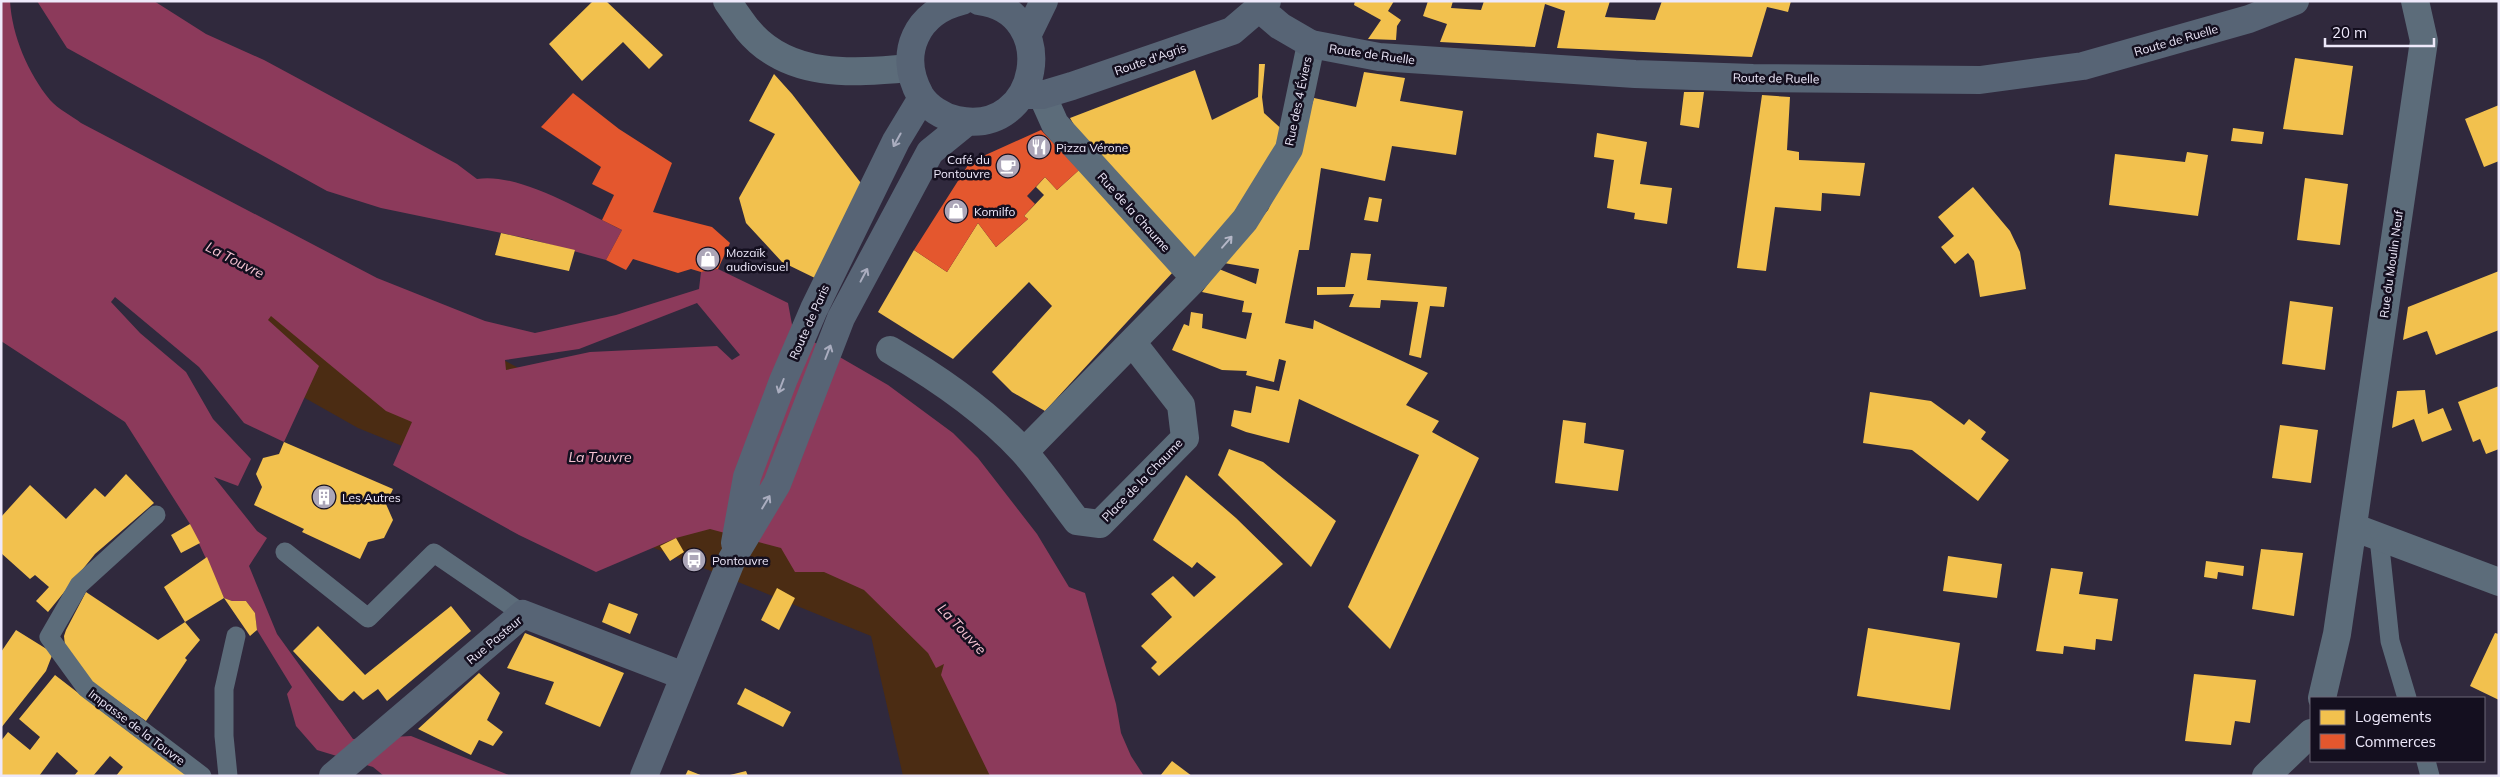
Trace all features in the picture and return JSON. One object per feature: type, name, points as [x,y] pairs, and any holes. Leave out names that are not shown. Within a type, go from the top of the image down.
[{"type":"street","points":[[727,1],[748,31],[780,57],[813,69],[864,72],[910,68]]},
{"type":"street","points":[[1027,36],[1044,1]]},
{"type":"street","name":"Route de Ruelle","points":[[1263,4],[1280,26],[1311,44],[1379,57],[1634,74],[1753,78],[1980,80],[2083,66],[2249,19],[2295,1]]},
{"type":"street","name":"Rue du Moulin Neuf","points":[[2322,697],[2337,634],[2424,41],[2415,1]]},
{"type":"street","points":[[969,2],[1004,10],[1018,21],[1027,36],[1032,52],[1033,95],[986,121],[966,122],[950,118],[934,110],[922,98],[914,84],[910,68],[910,52],[914,37],[922,24],[934,13],[969,2]]},
{"type":"street","name":"Route d'Agris","points":[[1033,95],[1232,31],[1263,4]]},
{"type":"street","name":"Rue des 4 Éviers","points":[[1195,278],[1245,220],[1289,149],[1311,44]]},
{"type":"street","name":"Rue de la Chaume","points":[[1033,95],[1055,124],[1195,278]]},
{"type":"street","name":"Route de Paris","points":[[732,559],[747,477],[783,381],[814,309],[896,141],[922,98]]},
{"type":"street","points":[[644,776],[732,559],[777,484],[841,318],[930,152],[966,122]]},
{"type":"street","points":[[1024,452],[1195,278]]},
{"type":"street","name":"Place de la Chaume","points":[[890,350],[936,376],[983,413],[1024,452],[1077,521],[1100,524],[1185,438],[1181,405],[1132,342]]},
{"type":"street","points":[[2352,527],[2499,582]]},
{"type":"street","name":"Rue Pasteur","points":[[334,776],[523,614],[684,676]]},
{"type":"street","points":[[2266,776],[2310,733]]},
{"type":"lane","name":"Impasse de la Touvre","points":[[156,515],[79,585],[49,637],[86,688],[202,776]]},
{"type":"lane","points":[[2379,538],[2390,641],[2407,697]]},
{"type":"lane","points":[[284,552],[368,618],[434,553],[523,614]]},
{"type":"lane","points":[[228,776],[224,689],[236,636]]},
{"type":"lane","points":[[2426,762],[2430,776]]},
{"type":"shaded area","points":[[1,25],[29,114],[479,346],[1046,665],[1131,776],[903,776],[871,636],[358,428],[1,226]]},
{"type":"water","name":"La Touvre","points":[[1,1],[10,1],[14,27],[22,54],[28,66],[50,100],[81,123],[377,278],[485,321],[535,333],[616,315],[699,289],[701,272],[718,269],[788,303],[793,330],[888,385],[953,433],[978,458],[1037,534],[1069,587],[1085,593],[1116,704],[1121,733],[1131,756],[1144,776],[990,776],[941,675],[944,664],[936,668],[928,653],[864,590],[824,572],[795,572],[781,548],[710,529],[676,538],[596,572],[519,535],[393,465],[412,422],[386,411],[271,316],[268,320],[319,366],[284,442],[244,423],[199,367],[115,297],[111,302],[140,333],[186,372],[213,419],[251,459],[238,486],[214,477],[257,531],[267,538],[249,566],[277,634],[353,739],[411,736],[511,776],[384,776],[373,767],[317,750],[296,726],[287,694],[292,687],[257,630],[255,613],[246,601],[232,601],[224,598],[190,524],[125,422],[1,341]],"holes":[[[697,303],[740,355],[732,360],[717,346],[590,352],[506,370],[505,360],[579,349]]]},
{"type":"water","points":[[37,1],[154,1],[206,34],[264,60],[457,164],[477,179],[494,178],[531,187],[622,230],[606,260],[530,239],[381,208],[327,191],[67,48]]},
{"type":"building: Logements","points":[[593,1],[606,1],[663,55],[649,69],[623,42],[582,81],[549,44]]},
{"type":"building: Logements","points":[[1355,1],[1394,1],[1388,11],[1401,20],[1397,26],[1396,40],[1368,39],[1381,20],[1354,5]]},
{"type":"building: Logements","points":[[1428,1],[1453,1],[1451,8],[1481,10],[1484,1],[1610,1],[1605,17],[1655,20],[1662,1],[1791,1],[1788,12],[1767,7],[1752,57],[1557,48],[1565,11],[1545,4],[1535,47],[1440,42],[1447,24],[1423,16]]},
{"type":"building: Logements","points":[[2295,58],[2353,66],[2343,135],[2283,129]]},
{"type":"building: Logements","points":[[1259,64],[1265,64],[1262,97],[1264,113],[1286,133],[1266,167],[1198,263],[1086,146],[1070,118],[1195,70],[1212,120],[1258,97]]},
{"type":"building: Logements","points":[[1364,72],[1405,78],[1400,101],[1463,111],[1456,155],[1392,146],[1385,181],[1321,168],[1309,250],[1299,250],[1285,323],[1313,329],[1314,320],[1428,373],[1406,405],[1439,421],[1432,432],[1479,458],[1390,649],[1348,607],[1419,455],[1299,399],[1289,443],[1246,432],[1231,426],[1234,410],[1251,413],[1256,386],[1279,391],[1286,361],[1279,359],[1274,382],[1246,375],[1247,371],[1222,370],[1172,350],[1184,324],[1189,326],[1191,312],[1203,314],[1202,328],[1246,339],[1252,313],[1242,312],[1244,301],[1202,292],[1219,269],[1256,284],[1259,269],[1224,263],[1268,210],[1301,140],[1314,98],[1356,107]]},
{"type":"building: Logements","points":[[774,74],[792,94],[864,187],[819,280],[782,262],[746,223],[739,198],[775,134],[749,121]]},
{"type":"building: Logements","points":[[1684,92],[1704,92],[1699,128],[1680,125]]},
{"type":"building: Logements","points":[[1762,95],[1790,97],[1787,150],[1799,152],[1799,160],[1865,163],[1860,196],[1822,193],[1821,211],[1775,207],[1766,271],[1737,268]]},
{"type":"building: Logements","points":[[2499,105],[2499,161],[2484,167],[2465,119]]},
{"type":"building: Logements","points":[[2233,128],[2264,132],[2262,144],[2231,141]]},
{"type":"building: Logements","points":[[1597,133],[1647,142],[1640,184],[1672,188],[1667,224],[1634,219],[1635,213],[1607,208],[1614,160],[1594,157]]},
{"type":"building: Logements","points":[[2187,152],[2208,155],[2198,216],[2109,205],[2115,154],[2185,162]]},
{"type":"building: Logements","points":[[1079,170],[1173,272],[1045,411],[1012,392],[992,372],[1052,306],[1029,282],[953,359],[878,312],[914,250],[947,272],[978,223],[996,247],[1028,219],[1024,216],[1044,195],[1036,187],[1045,177],[1057,190]]},
{"type":"building: Logements","points":[[2305,178],[2348,184],[2340,245],[2297,240]]},
{"type":"building: Logements","points":[[1973,187],[2010,231],[2020,252],[2026,289],[1980,297],[1974,261],[1968,253],[1955,264],[1941,247],[1954,236],[1938,217]]},
{"type":"building: Logements","points":[[1369,197],[1382,199],[1378,222],[1364,220]]},
{"type":"building: Logements","points":[[501,233],[575,250],[569,271],[495,255]]},
{"type":"building: Logements","points":[[1351,253],[1371,254],[1367,280],[1447,287],[1444,307],[1430,306],[1421,358],[1409,355],[1418,302],[1381,300],[1380,308],[1349,307],[1354,294],[1317,295],[1317,287],[1345,287]]},
{"type":"building: Logements","points":[[2499,271],[2499,330],[2436,355],[2427,331],[2403,340],[2408,307]]},
{"type":"building: Logements","points":[[2290,301],[2333,307],[2325,370],[2282,364]]},
{"type":"building: Logements","points":[[2499,386],[2499,449],[2486,454],[2480,439],[2473,442],[2458,402]]},
{"type":"building: Logements","points":[[2425,390],[2428,414],[2443,408],[2452,430],[2422,442],[2414,419],[2392,428],[2397,391]]},
{"type":"building: Logements","points":[[1870,392],[1931,401],[1964,425],[1969,419],[1986,432],[1981,439],[2009,460],[1978,501],[1912,450],[1863,443]]},
{"type":"building: Logements","points":[[1563,420],[1586,423],[1584,443],[1624,450],[1618,491],[1555,483]]},
{"type":"building: Logements","points":[[2280,425],[2318,430],[2311,483],[2272,478]]},
{"type":"building: Logements","name":"Les Autres","points":[[284,442],[393,489],[386,504],[393,520],[384,538],[368,542],[360,559],[302,532],[304,529],[254,505],[262,487],[256,474],[263,458],[279,454]]},
{"type":"building: Logements","points":[[1229,449],[1263,462],[1336,521],[1311,567],[1218,475]]},
{"type":"building: Logements","points":[[126,474],[154,503],[95,554],[48,612],[36,601],[49,587],[35,575],[30,579],[1,553],[1,517],[30,485],[66,519],[95,488],[105,497]]},
{"type":"building: Logements","points":[[1186,475],[1236,518],[1283,564],[1159,676],[1151,668],[1157,662],[1141,646],[1172,617],[1151,594],[1173,576],[1194,597],[1216,577],[1197,562],[1192,568],[1153,540]]},
{"type":"building: Logements","points":[[190,524],[200,543],[181,553],[171,535]]},
{"type":"building: Logements","points":[[676,538],[684,552],[670,561],[660,546]]},
{"type":"building: Logements","points":[[2261,549],[2303,553],[2294,616],[2252,609]]},
{"type":"building: Logements","points":[[1948,556],[2002,564],[1997,598],[1943,591]]},
{"type":"building: Logements","points":[[207,557],[224,598],[185,622],[164,587]]},
{"type":"building: Logements","points":[[2206,561],[2244,566],[2243,576],[2218,572],[2217,579],[2204,577]]},
{"type":"building: Logements","points":[[2051,568],[2083,572],[2079,594],[2118,599],[2112,641],[2096,639],[2095,650],[2064,646],[2063,654],[2036,651]]},
{"type":"building: Logements","points":[[777,588],[795,598],[779,630],[761,620]]},
{"type":"building: Logements","points":[[86,592],[158,640],[185,622],[200,640],[185,658],[187,660],[146,721],[90,681],[65,646],[64,636],[66,630]]},
{"type":"building: Logements","points":[[224,598],[232,601],[246,601],[255,613],[257,630],[250,636]]},
{"type":"building: Logements","points":[[609,603],[638,614],[630,634],[602,622]]},
{"type":"building: Logements","points":[[451,606],[471,631],[387,701],[378,689],[363,700],[354,691],[343,701],[339,700],[293,651],[318,626],[365,675]]},
{"type":"building: Logements","points":[[1868,628],[1960,643],[1950,710],[1857,696]]},
{"type":"building: Logements","points":[[16,630],[53,653],[46,671],[1,728],[1,652]]},
{"type":"building: Logements","points":[[525,633],[624,673],[600,727],[545,704],[554,682],[507,668]]},
{"type":"building: Logements","points":[[2495,633],[2499,634],[2499,700],[2470,686]]},
{"type":"building: Logements","points":[[479,673],[500,693],[487,720],[503,732],[493,746],[479,740],[471,755],[418,729]]},
{"type":"building: Logements","points":[[2194,674],[2256,680],[2250,723],[2235,721],[2231,745],[2185,741]]},
{"type":"building: Logements","points":[[55,675],[188,776],[116,776],[123,767],[110,756],[93,776],[74,776],[78,771],[57,752],[39,776],[4,776],[1,774],[1,741],[8,732],[30,750],[40,737],[19,719]]},
{"type":"building: Logements","points":[[745,688],[791,712],[783,727],[737,704]]},
{"type":"building: Logements","points":[[1172,761],[1192,776],[1160,776]]},
{"type":"building: Logements","points":[[688,770],[703,776],[685,776]]},
{"type":"building: Logements","points":[[746,771],[748,776],[730,776],[730,775]]},
{"type":"building: Commerces","points":[[573,93],[619,129],[672,163],[653,212],[712,227],[730,243],[718,269],[701,272],[691,269],[678,273],[633,259],[626,270],[606,260],[622,230],[602,220],[614,195],[592,184],[601,167],[541,127]]},
{"type":"building: Commerces","points":[[1041,130],[1079,170],[1057,190],[1045,177],[1027,196],[1035,204],[1024,216],[1028,219],[996,247],[978,223],[947,272],[914,250],[970,162]]},
{"type":"place","name":"Pizza Vérone","points":[[1039,147]]},
{"type":"place","name":"Café du Pontouvre","points":[[1008,166]]},
{"type":"place","name":"Komilfo","points":[[956,211]]},
{"type":"place","name":"Mozaïk audiovisuel","points":[[708,259]]},
{"type":"place","name":"Les Autres","points":[[324,497]]},
{"type":"place","name":"Pontouvre","points":[[694,560]]}]
